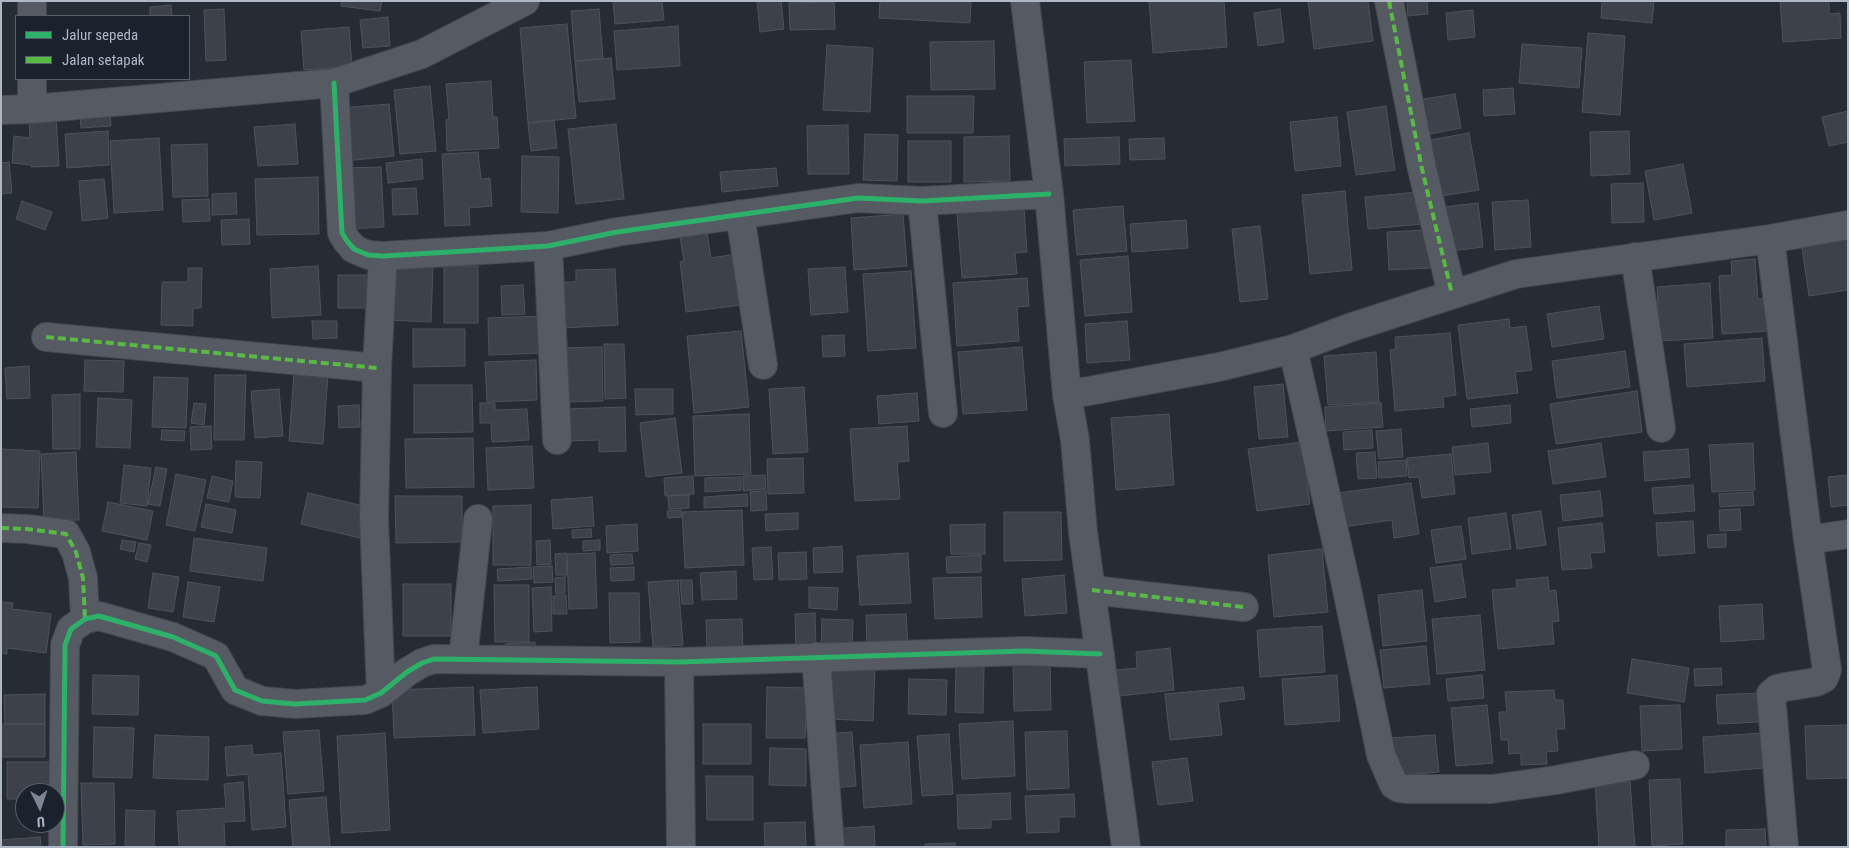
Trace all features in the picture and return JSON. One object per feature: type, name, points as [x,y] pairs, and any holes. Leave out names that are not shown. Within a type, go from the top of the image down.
[{"type":"street","points":[[32,1],[32,15]]},
{"type":"street","points":[[1,110],[32,109],[334,83],[422,54],[525,1]]},
{"type":"street","points":[[1025,1],[1048,194],[1067,395],[1075,440],[1083,532],[1126,847]]},
{"type":"street","points":[[1388,1],[1422,169],[1452,294]]},
{"type":"street","points":[[32,80],[32,109]]},
{"type":"street","points":[[334,83],[342,232],[354,249],[368,255],[383,256],[548,246],[617,232],[858,198],[922,201],[1048,194]]},
{"type":"street","points":[[922,201],[942,413]]},
{"type":"street","points":[[740,214],[763,365]]},
{"type":"street","points":[[1067,395],[1219,367],[1293,349],[1349,328],[1516,274],[1770,239],[1848,225]]},
{"type":"street","points":[[1770,239],[1808,540],[1827,670],[1824,678],[1816,682],[1777,689],[1772,694],[1784,847]]},
{"type":"street","points":[[548,246],[556,440]]},
{"type":"street","points":[[381,693],[374,519],[377,368],[383,256]]},
{"type":"street","points":[[1635,257],[1661,428]]},
{"type":"street","points":[[46,337],[377,368]]},
{"type":"street","points":[[1293,349],[1346,580],[1381,755],[1394,785],[1406,789],[1492,789],[1556,780],[1635,765]]},
{"type":"street","points":[[462,659],[478,519]]},
{"type":"street","points":[[1,528],[66,534],[76,552],[83,578],[85,619]]},
{"type":"street","points":[[1808,540],[1848,534]]},
{"type":"street","points":[[1092,590],[1244,607]]},
{"type":"street","points":[[64,847],[65,645],[71,629],[85,619],[99,616],[173,637],[216,656],[235,690],[262,701],[295,704],[364,700],[381,693],[407,672],[422,663],[434,659],[679,662],[1025,651],[1100,654]]},
{"type":"street","points":[[816,657],[830,847]]},
{"type":"street","points":[[679,662],[681,847]]},
{"type":"building","points":[[342,1],[382,1],[380,11],[341,6]]},
{"type":"building","points":[[613,1],[662,1],[664,20],[615,24]]},
{"type":"building","points":[[757,1],[781,1],[784,29],[760,32]]},
{"type":"building","points":[[880,1],[971,1],[970,23],[879,18]]},
{"type":"building","points":[[1149,1],[1224,1],[1227,47],[1153,53]]},
{"type":"building","points":[[1308,1],[1368,1],[1373,41],[1314,49]]},
{"type":"building","points":[[1407,1],[1427,1],[1428,14],[1408,16]]},
{"type":"building","points":[[1602,1],[1654,1],[1652,23],[1601,18]]},
{"type":"building","points":[[1780,1],[1829,1],[1829,14],[1840,13],[1841,38],[1783,42]]},
{"type":"building","points":[[834,2],[835,29],[790,30],[789,3]]},
{"type":"building","points":[[171,5],[172,15],[150,15],[150,7]]},
{"type":"building","points":[[224,9],[226,60],[206,61],[204,10]]},
{"type":"building","points":[[599,9],[603,59],[575,61],[571,11]]},
{"type":"building","points":[[1280,9],[1284,42],[1258,46],[1254,13]]},
{"type":"building","points":[[1473,10],[1475,37],[1448,40],[1446,13]]},
{"type":"building","points":[[388,17],[390,46],[363,48],[360,20]]},
{"type":"building","points":[[567,24],[576,118],[528,123],[520,28]]},
{"type":"building","points":[[678,26],[680,66],[617,70],[614,31]]},
{"type":"building","points":[[349,27],[352,66],[304,70],[301,31]]},
{"type":"building","points":[[1588,33],[1625,36],[1620,115],[1582,112]]},
{"type":"building","points":[[994,41],[995,89],[931,90],[930,42]]},
{"type":"building","points":[[1522,44],[1582,48],[1579,88],[1519,83]]},
{"type":"building","points":[[827,45],[873,48],[870,112],[823,110]]},
{"type":"building","points":[[611,58],[615,99],[579,102],[575,61]]},
{"type":"building","points":[[1131,60],[1135,121],[1087,123],[1084,62]]},
{"type":"building","points":[[491,81],[493,117],[497,117],[499,148],[447,151],[446,120],[449,119],[446,84]]},
{"type":"building","points":[[430,86],[436,151],[400,154],[394,90]]},
{"type":"building","points":[[1513,88],[1515,114],[1484,116],[1483,90]]},
{"type":"building","points":[[1455,94],[1461,128],[1425,135],[1418,100]]},
{"type":"building","points":[[907,96],[974,96],[973,133],[907,133]]},
{"type":"building","points":[[389,104],[394,156],[345,161],[340,108]]},
{"type":"building","points":[[1386,106],[1395,170],[1356,175],[1347,112]]},
{"type":"building","points":[[110,110],[111,126],[81,128],[80,112]]},
{"type":"building","points":[[1848,111],[1848,142],[1829,146],[1822,117]]},
{"type":"building","points":[[56,116],[59,166],[31,167],[31,165],[12,163],[14,136],[30,138],[29,117]]},
{"type":"building","points":[[1337,117],[1341,166],[1295,171],[1290,122]]},
{"type":"building","points":[[554,120],[557,148],[531,151],[528,123]]},
{"type":"building","points":[[295,124],[298,164],[258,166],[254,127]]},
{"type":"building","points":[[616,124],[624,199],[576,204],[568,129]]},
{"type":"building","points":[[848,125],[849,174],[808,174],[807,126]]},
{"type":"building","points":[[108,131],[109,165],[67,168],[65,134]]},
{"type":"building","points":[[1629,131],[1630,174],[1591,176],[1590,132]]},
{"type":"building","points":[[1469,133],[1479,190],[1435,197],[1425,141]]},
{"type":"building","points":[[865,134],[898,135],[897,181],[863,180]]},
{"type":"building","points":[[1009,136],[1010,181],[964,182],[964,137]]},
{"type":"building","points":[[1119,137],[1120,164],[1065,166],[1064,139]]},
{"type":"building","points":[[159,138],[163,210],[114,213],[110,141]]},
{"type":"building","points":[[1164,138],[1165,159],[1130,160],[1129,139]]},
{"type":"building","points":[[908,141],[951,141],[951,182],[908,182]]},
{"type":"building","points":[[207,144],[208,196],[173,197],[171,145]]},
{"type":"building","points":[[478,152],[481,179],[490,178],[492,206],[469,208],[470,225],[445,226],[442,154]]},
{"type":"building","points":[[522,156],[559,157],[558,213],[521,212]]},
{"type":"building","points":[[422,159],[423,179],[388,183],[386,163]]},
{"type":"building","points":[[9,162],[12,193],[1,194],[1,163]]},
{"type":"building","points":[[1683,164],[1692,213],[1654,220],[1645,171]]},
{"type":"building","points":[[381,167],[384,227],[349,229],[347,168]]},
{"type":"building","points":[[776,168],[778,186],[722,192],[720,172]]},
{"type":"building","points":[[318,177],[319,234],[257,235],[255,179]]},
{"type":"building","points":[[104,179],[108,218],[82,221],[79,181]]},
{"type":"building","points":[[1643,183],[1644,222],[1612,223],[1611,184]]},
{"type":"building","points":[[416,188],[418,214],[393,215],[392,189]]},
{"type":"building","points":[[1345,191],[1352,270],[1310,274],[1302,195]]},
{"type":"building","points":[[1418,192],[1421,224],[1368,229],[1365,197]]},
{"type":"building","points":[[236,193],[237,214],[212,215],[212,194]]},
{"type":"building","points":[[209,199],[210,221],[183,222],[182,200]]},
{"type":"building","points":[[1528,200],[1531,247],[1495,250],[1492,202]]},
{"type":"building","points":[[22,201],[52,212],[45,230],[16,219]]},
{"type":"building","points":[[1478,203],[1483,247],[1450,251],[1444,207]]},
{"type":"building","points":[[1123,206],[1127,251],[1077,255],[1073,210]]},
{"type":"building","points":[[1024,208],[1027,252],[1015,253],[1017,274],[962,278],[957,213]]},
{"type":"building","points":[[903,214],[907,266],[854,270],[851,218]]},
{"type":"building","points":[[249,219],[250,244],[222,245],[221,220]]},
{"type":"building","points":[[1186,220],[1188,248],[1132,252],[1130,224]]},
{"type":"building","points":[[1260,226],[1268,299],[1240,302],[1232,229]]},
{"type":"building","points":[[1429,230],[1431,268],[1389,270],[1387,232]]},
{"type":"building","points":[[707,232],[711,258],[736,254],[742,305],[686,312],[680,262],[684,261],[680,237]]},
{"type":"building","points":[[1848,233],[1848,290],[1809,296],[1801,241]]},
{"type":"building","points":[[1128,256],[1132,312],[1085,316],[1080,260]]},
{"type":"building","points":[[1755,259],[1758,299],[1767,299],[1769,331],[1722,334],[1719,276],[1732,275],[1731,261]]},
{"type":"building","points":[[389,263],[433,265],[431,322],[387,320]]},
{"type":"building","points":[[318,266],[321,315],[272,318],[270,269]]},
{"type":"building","points":[[444,266],[478,266],[478,323],[444,323]]},
{"type":"building","points":[[845,267],[848,312],[811,315],[808,269]]},
{"type":"building","points":[[188,268],[202,268],[201,308],[193,308],[193,326],[161,325],[162,282],[188,282]]},
{"type":"building","points":[[615,269],[618,325],[562,328],[560,282],[576,282],[576,270]]},
{"type":"building","points":[[911,271],[916,348],[868,351],[863,274]]},
{"type":"building","points":[[338,275],[371,275],[371,308],[338,308]]},
{"type":"building","points":[[1027,278],[1029,306],[1017,307],[1019,341],[957,346],[953,283]]},
{"type":"building","points":[[1710,283],[1713,338],[1660,341],[1657,287]]},
{"type":"building","points":[[523,285],[525,314],[502,315],[501,286]]},
{"type":"building","points":[[1599,306],[1604,339],[1552,347],[1547,314]]},
{"type":"building","points":[[542,316],[544,353],[489,355],[488,318]]},
{"type":"building","points":[[1509,319],[1510,328],[1526,326],[1532,370],[1515,372],[1518,393],[1467,399],[1458,325]]},
{"type":"building","points":[[312,321],[337,321],[337,338],[313,339]]},
{"type":"building","points":[[1127,321],[1130,360],[1087,363],[1085,324]]},
{"type":"building","points":[[413,329],[465,329],[465,366],[413,367]]},
{"type":"building","points":[[741,331],[749,407],[694,413],[687,336]]},
{"type":"building","points":[[1450,333],[1456,395],[1443,397],[1444,407],[1395,411],[1390,350],[1396,349],[1395,337]]},
{"type":"building","points":[[844,335],[845,356],[823,357],[822,336]]},
{"type":"building","points":[[1762,338],[1765,381],[1687,387],[1684,344]]},
{"type":"building","points":[[604,344],[624,344],[626,398],[605,399]]},
{"type":"building","points":[[602,347],[603,401],[560,402],[559,348]]},
{"type":"building","points":[[1022,347],[1027,410],[963,414],[958,352]]},
{"type":"building","points":[[1625,351],[1630,387],[1557,398],[1552,361]]},
{"type":"building","points":[[1376,352],[1379,402],[1328,405],[1324,356]]},
{"type":"building","points":[[85,360],[124,361],[123,392],[84,391]]},
{"type":"building","points":[[536,360],[537,400],[487,402],[485,362]]},
{"type":"building","points":[[29,366],[30,398],[7,399],[5,368]]},
{"type":"building","points":[[294,372],[328,374],[323,444],[289,441]]},
{"type":"building","points":[[215,375],[246,375],[244,440],[214,440]]},
{"type":"building","points":[[154,377],[188,378],[186,428],[152,427]]},
{"type":"building","points":[[1283,384],[1288,437],[1259,439],[1254,387]]},
{"type":"building","points":[[414,385],[472,385],[473,432],[414,433]]},
{"type":"building","points":[[804,387],[808,452],[773,454],[769,389]]},
{"type":"building","points":[[279,389],[283,436],[255,438],[251,391]]},
{"type":"building","points":[[635,389],[673,389],[673,414],[636,415]]},
{"type":"building","points":[[1637,391],[1642,432],[1556,444],[1550,404]]},
{"type":"building","points":[[917,393],[919,421],[879,424],[877,396]]},
{"type":"building","points":[[80,394],[80,449],[53,449],[52,395]]},
{"type":"building","points":[[98,398],[132,400],[130,448],[96,447]]},
{"type":"building","points":[[194,403],[206,404],[204,425],[191,423]]},
{"type":"building","points":[[480,403],[495,403],[495,410],[527,409],[529,440],[492,442],[491,423],[480,423]]},
{"type":"building","points":[[1381,403],[1383,427],[1326,431],[1325,407]]},
{"type":"building","points":[[359,405],[360,427],[339,428],[338,406]]},
{"type":"building","points":[[1510,405],[1511,423],[1472,427],[1470,409]]},
{"type":"building","points":[[625,407],[626,451],[599,452],[599,440],[567,441],[566,409]]},
{"type":"building","points":[[749,414],[751,474],[695,476],[693,416]]},
{"type":"building","points":[[1169,414],[1174,485],[1116,490],[1111,418]]},
{"type":"building","points":[[675,418],[682,473],[646,477],[640,423]]},
{"type":"building","points":[[211,426],[212,449],[191,450],[190,427]]},
{"type":"building","points":[[907,426],[909,461],[897,462],[900,499],[855,501],[850,429]]},
{"type":"building","points":[[1401,429],[1403,457],[1379,459],[1376,431]]},
{"type":"building","points":[[162,430],[185,431],[184,441],[161,440]]},
{"type":"building","points":[[1372,430],[1373,448],[1344,450],[1343,432]]},
{"type":"building","points":[[473,438],[474,487],[406,488],[405,439]]},
{"type":"building","points":[[1302,442],[1310,504],[1257,511],[1248,449]]},
{"type":"building","points":[[1488,443],[1491,472],[1455,475],[1452,447]]},
{"type":"building","points":[[1601,443],[1606,477],[1553,484],[1548,451]]},
{"type":"building","points":[[1753,443],[1755,490],[1712,492],[1709,445]]},
{"type":"building","points":[[532,446],[534,488],[488,490],[486,448]]},
{"type":"building","points":[[1,449],[40,451],[38,508],[1,507]]},
{"type":"building","points":[[1688,449],[1690,477],[1645,481],[1643,452]]},
{"type":"building","points":[[76,452],[79,520],[44,521],[41,454]]},
{"type":"building","points":[[1375,452],[1377,478],[1358,479],[1356,453]]},
{"type":"building","points":[[1451,454],[1455,494],[1422,498],[1419,477],[1409,478],[1407,458]]},
{"type":"building","points":[[803,458],[804,493],[768,494],[767,459]]},
{"type":"building","points":[[1406,460],[1407,476],[1379,478],[1378,462]]},
{"type":"building","points":[[236,461],[262,462],[260,498],[235,497]]},
{"type":"building","points":[[124,465],[151,468],[147,506],[120,503]]},
{"type":"building","points":[[156,467],[167,469],[160,506],[148,504]]},
{"type":"building","points":[[176,474],[206,480],[195,531],[166,525]]},
{"type":"building","points":[[765,475],[766,489],[743,491],[743,476]]},
{"type":"building","points":[[1848,475],[1848,505],[1831,507],[1828,477]]},
{"type":"building","points":[[212,476],[233,481],[229,502],[207,498]]},
{"type":"building","points":[[693,476],[694,494],[665,496],[664,478]]},
{"type":"building","points":[[741,477],[741,490],[705,492],[705,478]]},
{"type":"building","points":[[1411,483],[1419,534],[1394,538],[1392,520],[1343,527],[1338,493]]},
{"type":"building","points":[[1693,485],[1695,511],[1654,514],[1652,488]]},
{"type":"building","points":[[766,491],[767,510],[751,511],[750,492]]},
{"type":"building","points":[[1600,491],[1603,516],[1563,521],[1560,495]]},
{"type":"building","points":[[1753,492],[1754,505],[1720,507],[1719,494]]},
{"type":"building","points":[[308,493],[368,507],[360,538],[301,524]]},
{"type":"building","points":[[747,494],[748,506],[704,508],[704,497]]},
{"type":"building","points":[[689,495],[689,508],[669,509],[668,496]]},
{"type":"building","points":[[395,496],[462,496],[462,542],[396,543]]},
{"type":"building","points":[[592,497],[594,526],[553,529],[551,500]]},
{"type":"building","points":[[108,502],[153,511],[147,540],[102,531]]},
{"type":"building","points":[[206,504],[236,510],[232,533],[201,527]]},
{"type":"building","points":[[531,505],[531,565],[493,565],[493,506]]},
{"type":"building","points":[[1740,509],[1741,530],[1720,531],[1719,510]]},
{"type":"building","points":[[681,510],[682,517],[668,518],[667,511]]},
{"type":"building","points":[[742,510],[744,565],[685,568],[682,512]]},
{"type":"building","points":[[1541,511],[1546,545],[1517,549],[1512,515]]},
{"type":"building","points":[[1004,512],[1061,512],[1062,560],[1004,561]]},
{"type":"building","points":[[798,513],[798,529],[766,531],[765,514]]},
{"type":"building","points":[[1506,513],[1511,549],[1472,554],[1468,518]]},
{"type":"building","points":[[1693,521],[1695,553],[1658,556],[1656,523]]},
{"type":"building","points":[[1602,523],[1605,552],[1590,553],[1592,568],[1562,570],[1558,528]]},
{"type":"building","points":[[637,524],[638,551],[607,553],[606,526]]},
{"type":"building","points":[[985,524],[985,554],[951,554],[950,525]]},
{"type":"building","points":[[1461,526],[1466,559],[1436,563],[1431,530]]},
{"type":"building","points":[[591,529],[592,537],[572,538],[572,530]]},
{"type":"building","points":[[1726,534],[1726,547],[1708,548],[1707,535]]},
{"type":"building","points":[[194,538],[267,548],[263,581],[190,571]]},
{"type":"building","points":[[122,540],[136,542],[134,552],[120,549]]},
{"type":"building","points":[[550,540],[551,564],[537,565],[536,541]]},
{"type":"building","points":[[600,540],[600,550],[583,551],[583,541]]},
{"type":"building","points":[[139,543],[151,545],[147,562],[135,559]]},
{"type":"building","points":[[842,546],[843,572],[814,573],[813,548]]},
{"type":"building","points":[[771,547],[773,579],[754,580],[752,548]]},
{"type":"building","points":[[1322,549],[1328,612],[1274,617],[1268,555]]},
{"type":"building","points":[[806,552],[807,579],[779,580],[778,553]]},
{"type":"building","points":[[566,553],[567,575],[556,575],[555,554]]},
{"type":"building","points":[[595,553],[597,608],[569,609],[567,554]]},
{"type":"building","points":[[908,553],[911,603],[860,605],[857,556]]},
{"type":"building","points":[[632,554],[633,564],[611,565],[610,555]]},
{"type":"building","points":[[981,555],[981,572],[947,573],[946,557]]},
{"type":"building","points":[[1461,564],[1466,597],[1435,602],[1430,568]]},
{"type":"building","points":[[552,566],[553,582],[534,583],[533,567]]},
{"type":"building","points":[[531,567],[532,579],[498,581],[497,569]]},
{"type":"building","points":[[634,567],[634,580],[611,581],[610,568]]},
{"type":"building","points":[[736,571],[737,599],[702,600],[700,573]]},
{"type":"building","points":[[153,573],[179,577],[173,612],[148,608]]},
{"type":"building","points":[[1064,575],[1067,613],[1025,616],[1022,579]]},
{"type":"building","points":[[565,577],[565,593],[556,594],[555,578]]},
{"type":"building","points":[[981,577],[982,617],[935,619],[933,578]]},
{"type":"building","points":[[1548,577],[1549,591],[1556,590],[1559,621],[1552,622],[1554,644],[1498,649],[1492,590],[1517,588],[1516,580]]},
{"type":"building","points":[[678,580],[683,645],[653,647],[648,582]]},
{"type":"building","points":[[680,580],[692,580],[693,604],[682,604]]},
{"type":"building","points":[[188,582],[220,587],[214,622],[183,617]]},
{"type":"building","points":[[403,584],[451,584],[451,636],[403,636]]},
{"type":"building","points":[[494,585],[529,585],[529,642],[495,642]]},
{"type":"building","points":[[551,587],[552,631],[534,632],[532,588]]},
{"type":"building","points":[[809,587],[838,588],[837,610],[809,608]]},
{"type":"building","points":[[1422,590],[1427,641],[1383,646],[1378,595]]},
{"type":"building","points":[[609,593],[639,593],[640,642],[610,643]]},
{"type":"building","points":[[566,595],[567,614],[553,614],[553,596]]},
{"type":"building","points":[[1,602],[13,603],[12,609],[51,614],[46,653],[7,648],[7,654],[1,653]]},
{"type":"building","points":[[1762,604],[1764,639],[1721,642],[1719,606]]},
{"type":"building","points":[[815,613],[816,648],[796,649],[795,614]]},
{"type":"building","points":[[906,614],[908,647],[867,648],[866,615]]},
{"type":"building","points":[[1480,615],[1485,670],[1437,674],[1432,619]]},
{"type":"building","points":[[742,619],[743,651],[707,652],[706,620]]},
{"type":"building","points":[[822,619],[853,620],[852,652],[821,651]]},
{"type":"building","points":[[1322,626],[1325,672],[1260,677],[1257,630]]},
{"type":"building","points":[[535,642],[535,648],[505,650],[505,644]]},
{"type":"building","points":[[1426,646],[1430,684],[1384,688],[1380,650]]},
{"type":"building","points":[[1170,648],[1174,690],[1119,696],[1116,670],[1137,668],[1136,652]]},
{"type":"building","points":[[1632,659],[1689,668],[1684,702],[1627,693]]},
{"type":"building","points":[[1050,662],[1051,710],[1014,711],[1013,663]]},
{"type":"building","points":[[831,665],[875,667],[873,721],[829,719]]},
{"type":"building","points":[[956,665],[984,666],[983,713],[955,712]]},
{"type":"building","points":[[1721,668],[1722,685],[1695,686],[1694,669]]},
{"type":"building","points":[[93,675],[139,676],[138,715],[92,714]]},
{"type":"building","points":[[1337,675],[1340,721],[1285,725],[1282,679]]},
{"type":"building","points":[[1482,675],[1484,698],[1448,701],[1446,679]]},
{"type":"building","points":[[909,679],[947,680],[946,715],[908,714]]},
{"type":"building","points":[[473,687],[475,735],[394,738],[392,690]]},
{"type":"building","points":[[537,687],[539,729],[483,733],[480,690]]},
{"type":"building","points":[[767,687],[807,688],[805,738],[766,738]]},
{"type":"building","points":[[1243,687],[1245,699],[1218,702],[1222,735],[1170,740],[1165,694]]},
{"type":"building","points":[[1554,690],[1555,700],[1563,700],[1565,729],[1556,729],[1558,751],[1546,752],[1547,764],[1521,765],[1521,753],[1509,754],[1508,740],[1501,740],[1499,712],[1507,712],[1505,692]]},
{"type":"building","points":[[1757,693],[1759,722],[1718,724],[1716,695]]},
{"type":"building","points":[[45,694],[45,724],[5,724],[4,695]]},
{"type":"building","points":[[1487,705],[1493,763],[1456,766],[1451,708]]},
{"type":"building","points":[[1680,705],[1682,749],[1642,751],[1640,706]]},
{"type":"building","points":[[1013,721],[1015,776],[962,779],[959,724]]},
{"type":"building","points":[[1,724],[45,724],[45,757],[1,757]]},
{"type":"building","points":[[703,724],[751,724],[751,764],[703,764]]},
{"type":"building","points":[[1848,725],[1848,778],[1807,779],[1805,726]]},
{"type":"building","points":[[94,727],[134,728],[132,778],[93,777]]},
{"type":"building","points":[[319,730],[324,791],[288,794],[283,732]]},
{"type":"building","points":[[1067,731],[1069,788],[1027,790],[1025,732]]},
{"type":"building","points":[[852,732],[856,786],[829,788],[825,734]]},
{"type":"building","points":[[385,733],[390,830],[342,833],[337,736]]},
{"type":"building","points":[[1763,733],[1765,768],[1705,773],[1703,737]]},
{"type":"building","points":[[949,734],[953,794],[922,796],[917,736]]},
{"type":"building","points":[[155,735],[209,737],[208,780],[153,778]]},
{"type":"building","points":[[1435,735],[1439,772],[1392,776],[1389,738]]},
{"type":"building","points":[[908,742],[912,804],[864,808],[860,745]]},
{"type":"building","points":[[252,745],[253,755],[281,753],[286,827],[252,830],[248,774],[227,776],[225,747]]},
{"type":"building","points":[[770,748],[806,749],[806,786],[769,785]]},
{"type":"building","points":[[1187,758],[1193,801],[1158,805],[1152,762]]},
{"type":"building","points":[[7,762],[51,762],[51,783],[15,783],[15,799],[7,799]]},
{"type":"building","points":[[706,776],[753,776],[753,820],[707,820]]},
{"type":"building","points":[[1680,779],[1683,844],[1652,846],[1649,780]]},
{"type":"building","points":[[243,782],[245,821],[224,822],[225,847],[179,847],[177,811],[226,808],[224,784]]},
{"type":"building","points":[[1630,782],[1635,847],[1599,847],[1595,784]]},
{"type":"building","points":[[81,783],[114,783],[115,844],[83,845]]},
{"type":"building","points":[[1010,793],[1011,819],[991,820],[991,828],[958,829],[957,795]]},
{"type":"building","points":[[1074,794],[1075,817],[1059,817],[1059,832],[1027,833],[1025,796]]},
{"type":"building","points":[[326,797],[330,847],[293,847],[289,800]]},
{"type":"building","points":[[126,810],[155,811],[154,847],[125,847]]},
{"type":"building","points":[[805,822],[806,847],[765,847],[764,823]]},
{"type":"building","points":[[874,826],[875,847],[832,847],[831,829]]},
{"type":"building","points":[[1765,829],[1766,847],[1726,847],[1726,830]]},
{"type":"building","points":[[40,837],[41,847],[1,847],[1,840]]},
{"type":"building","points":[[955,843],[955,847],[925,847],[925,844]]},
{"type":"marked path","points":[[1389,1],[1422,169],[1452,294]]},
{"type":"marked path","points":[[46,337],[377,368]]},
{"type":"marked path","points":[[1,528],[66,534],[76,552],[83,578],[85,619]]},
{"type":"marked path","points":[[1092,590],[1244,607]]},
{"type":"cycle path","points":[[334,83],[342,233],[354,249],[368,255],[383,256],[548,246],[617,232],[858,198],[922,201],[1049,194]]},
{"type":"cycle path","points":[[63,847],[65,645],[71,629],[85,619],[99,616],[173,637],[216,656],[235,690],[262,701],[295,704],[365,700],[381,693],[407,672],[422,663],[434,659],[679,662],[1025,651],[1100,654]]}]
